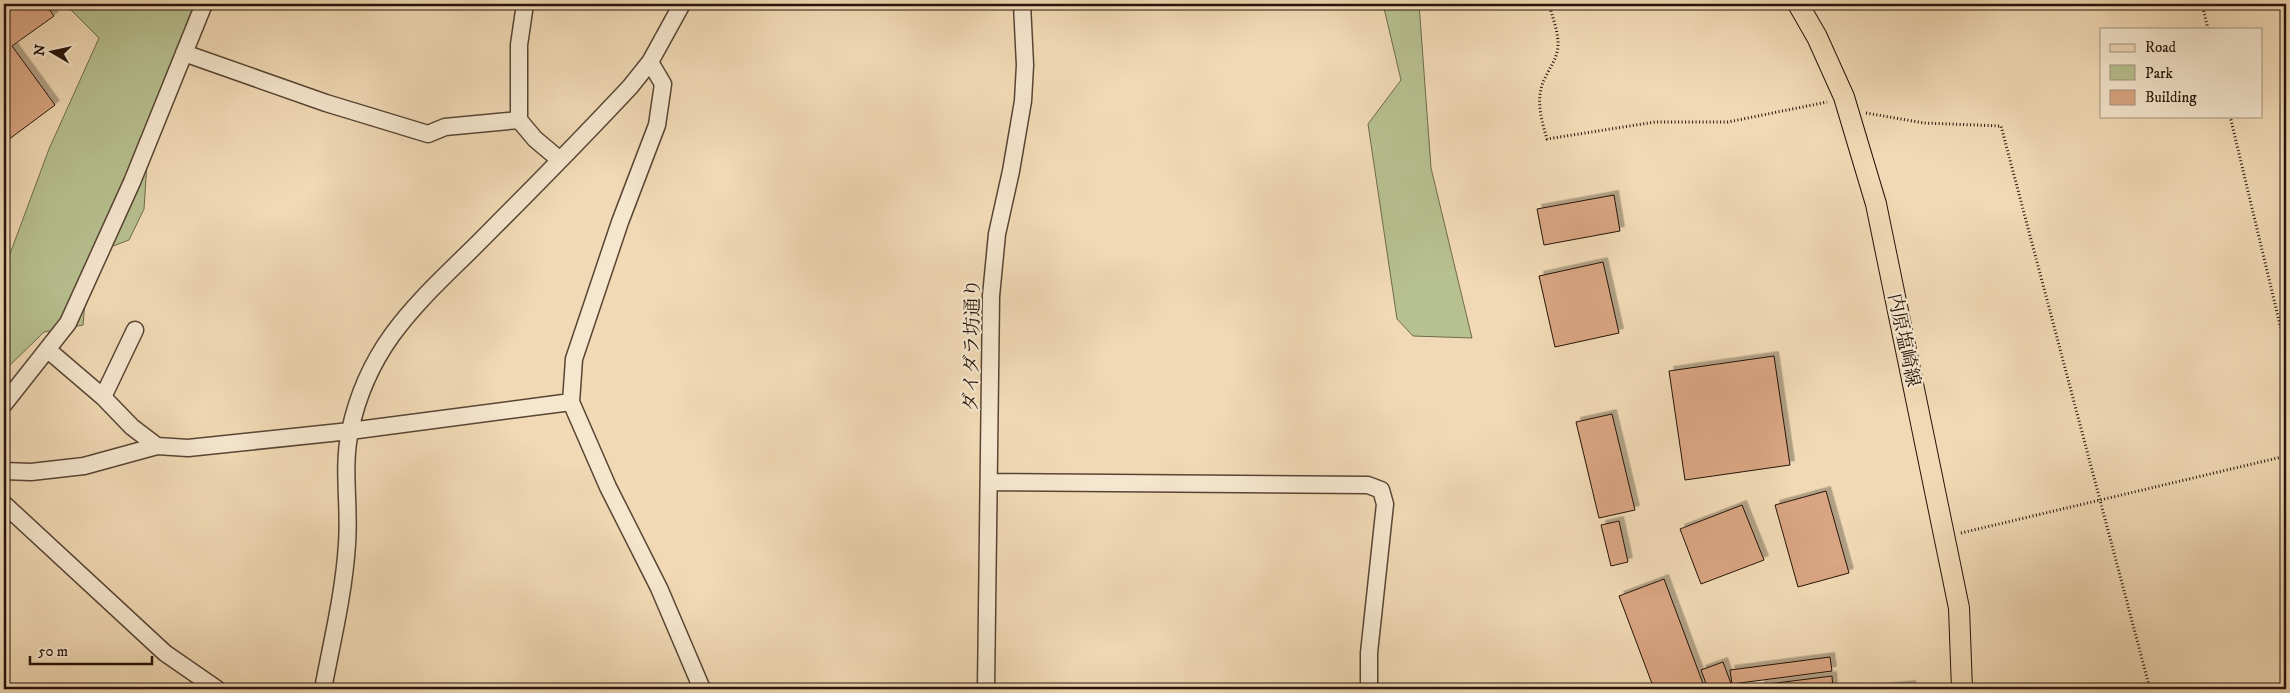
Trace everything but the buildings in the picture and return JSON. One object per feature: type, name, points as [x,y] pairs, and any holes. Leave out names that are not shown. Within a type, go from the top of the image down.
[{"type":"main road","name":"内原塩崎線","points":[[1798,4],[1817,37],[1846,104],[1876,204],[1959,608],[1962,689]]},
{"type":"street","points":[[4,404],[68,323],[132,182],[204,4]]},
{"type":"street","points":[[525,4],[519,46],[519,120],[535,140],[560,160]]},
{"type":"street","points":[[323,689],[343,582],[347,542],[346,469],[350,432],[364,381],[386,341],[421,298],[471,251],[630,88],[650,62],[682,4]]},
{"type":"street","name":"ダイダラ坊通り","points":[[986,689],[991,296],[996,234],[1011,171],[1023,101],[1025,57],[1022,4]]},
{"type":"street","points":[[184,53],[326,104],[428,134],[445,127],[519,120]]},
{"type":"street","points":[[650,62],[663,84],[657,125],[620,222],[574,358],[571,402],[608,486],[659,588],[702,689]]},
{"type":"street","points":[[103,397],[135,330]]},
{"type":"street","points":[[48,350],[103,397],[132,427],[157,446]]},
{"type":"street","points":[[4,471],[31,472],[84,466],[157,446],[188,448],[350,432],[571,402]]},
{"type":"street","points":[[989,482],[1368,485],[1381,490],[1385,504],[1369,653],[1369,689]]},
{"type":"street","points":[[4,504],[165,653],[217,689]]},
{"type":"path","points":[[1549,4],[1558,45],[1554,65],[1545,78],[1539,96],[1547,139],[1656,122],[1728,122],[1816,104],[1846,104],[1861,112],[1924,123],[2001,126],[2102,500],[2150,689]]},
{"type":"path","points":[[2202,4],[2208,28]]},
{"type":"path","points":[[2230,118],[2286,350]]},
{"type":"path","points":[[1945,537],[2286,456]]},
{"type":"green space","points":[[65,4],[285,4],[283,8],[192,10],[150,117],[144,209],[129,240],[89,255],[83,325],[44,332],[4,371],[4,270],[49,149],[99,38]]},
{"type":"green space","points":[[1383,4],[1419,4],[1431,168],[1472,338],[1413,336],[1397,319],[1368,124],[1401,80]]}]
